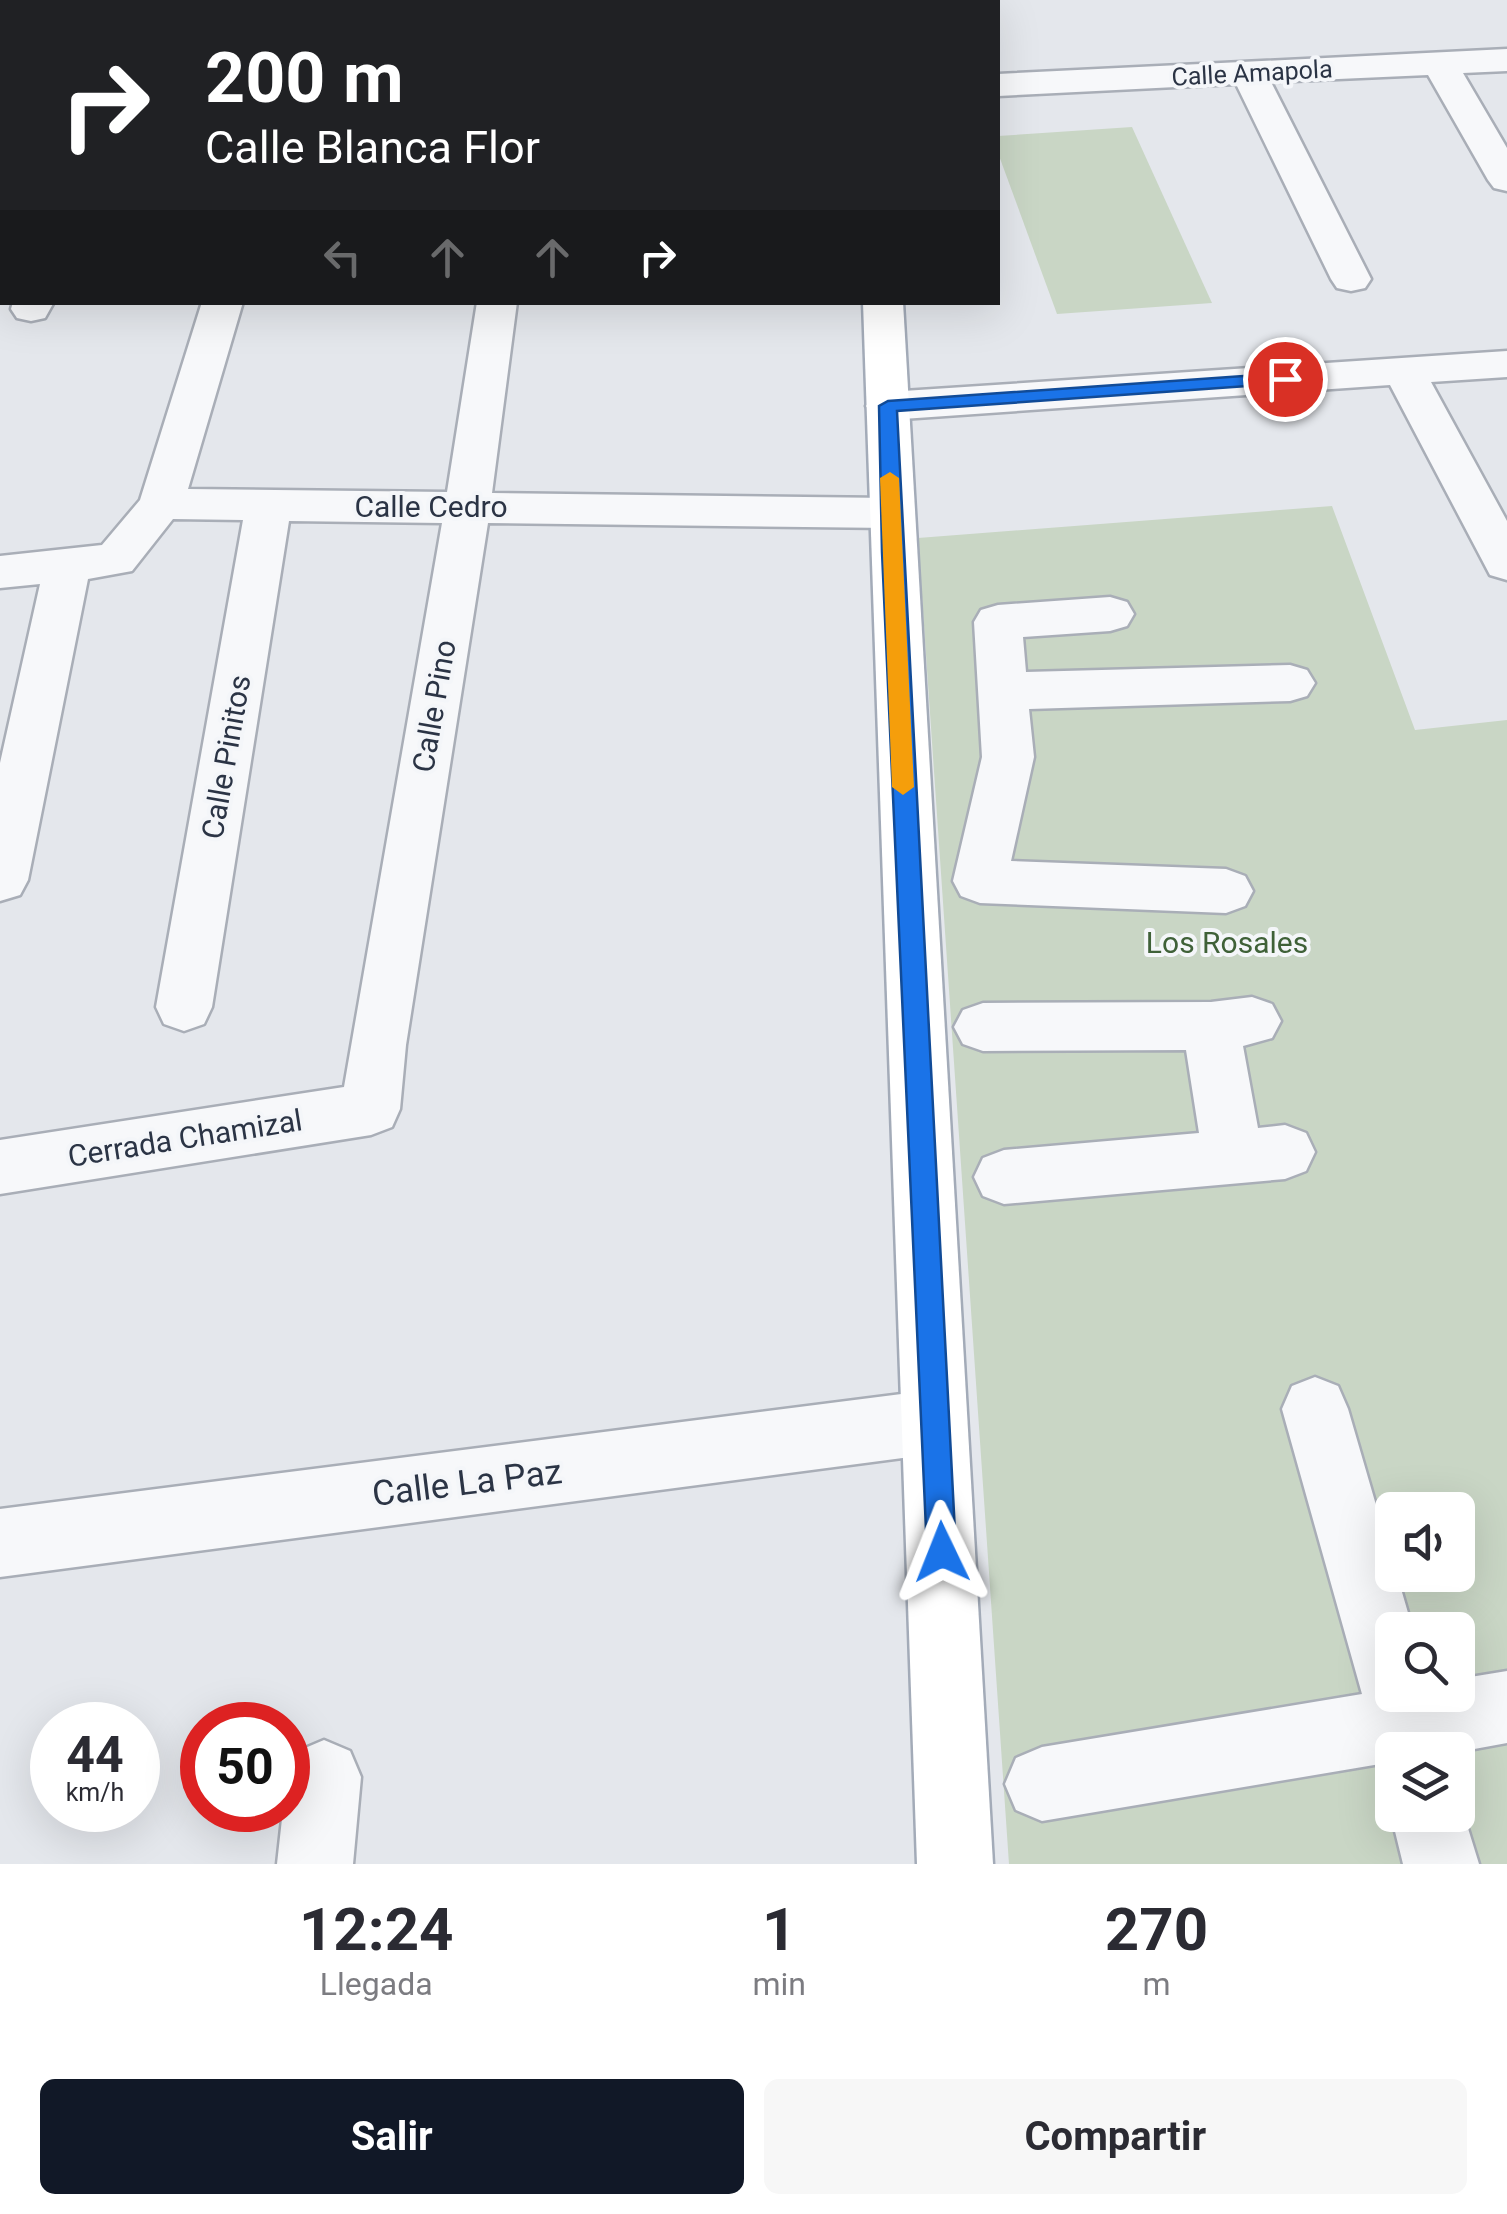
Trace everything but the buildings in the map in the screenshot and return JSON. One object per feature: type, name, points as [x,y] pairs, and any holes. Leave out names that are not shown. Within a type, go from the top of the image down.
[{"type":"main road","points":[[883,305],[955,1864]]},
{"type":"street","name":"Calle Amapola","points":[[1000,85],[1507,60]]},
{"type":"street","points":[[1438,61],[1507,180]]},
{"type":"street","points":[[1249,74],[1351,279]]},
{"type":"street","points":[[0,572],[116,560],[161,504],[222,305]]},
{"type":"street","name":"Calle Pino","points":[[370,1109],[377,1044],[468,505],[497,305]]},
{"type":"street","points":[[888,406],[1507,364]]},
{"type":"street","points":[[1404,371],[1507,564]]},
{"type":"street","name":"Calle Cedro","points":[[161,504],[890,512]]},
{"type":"street","name":"Calle Pinitos","points":[[184,1007],[268,507]]},
{"type":"street","points":[[1,880],[67,566]]},
{"type":"street","points":[[1110,614],[998,622],[1008,757],[980,882],[1226,891]]},
{"type":"street","points":[[1002,691],[1290,683]]},
{"type":"street","points":[[983,1027],[1232,1024],[1259,1154],[1004,1177]]},
{"type":"street","name":"Cerrada Chamizal","points":[[0,1167],[370,1109]]},
{"type":"street","points":[[1314,1409],[1375,1619]]},
{"type":"street","name":"Calle La Paz","points":[[0,1543],[934,1422]]},
{"type":"street","points":[[1475,1709],[1507,1707]]},
{"type":"street","points":[[1042,1784],[1402,1712]]},
{"type":"street","points":[[315,1864],[324,1776]]},
{"type":"street","points":[[1433,1832],[1441,1864]]},
{"type":"green space","points":[[1132,127],[1212,303],[1057,314],[1000,158],[1000,136]]},
{"type":"green space","name":"Los Rosales","points":[[1332,506],[1415,730],[1507,720],[1507,1864],[1009,1864],[918,538]]},
{"type":"slow traffic","points":[[890,478],[903,787]]},
{"type":"route","points":[[942,1552],[888,406],[1285,379]]}]
